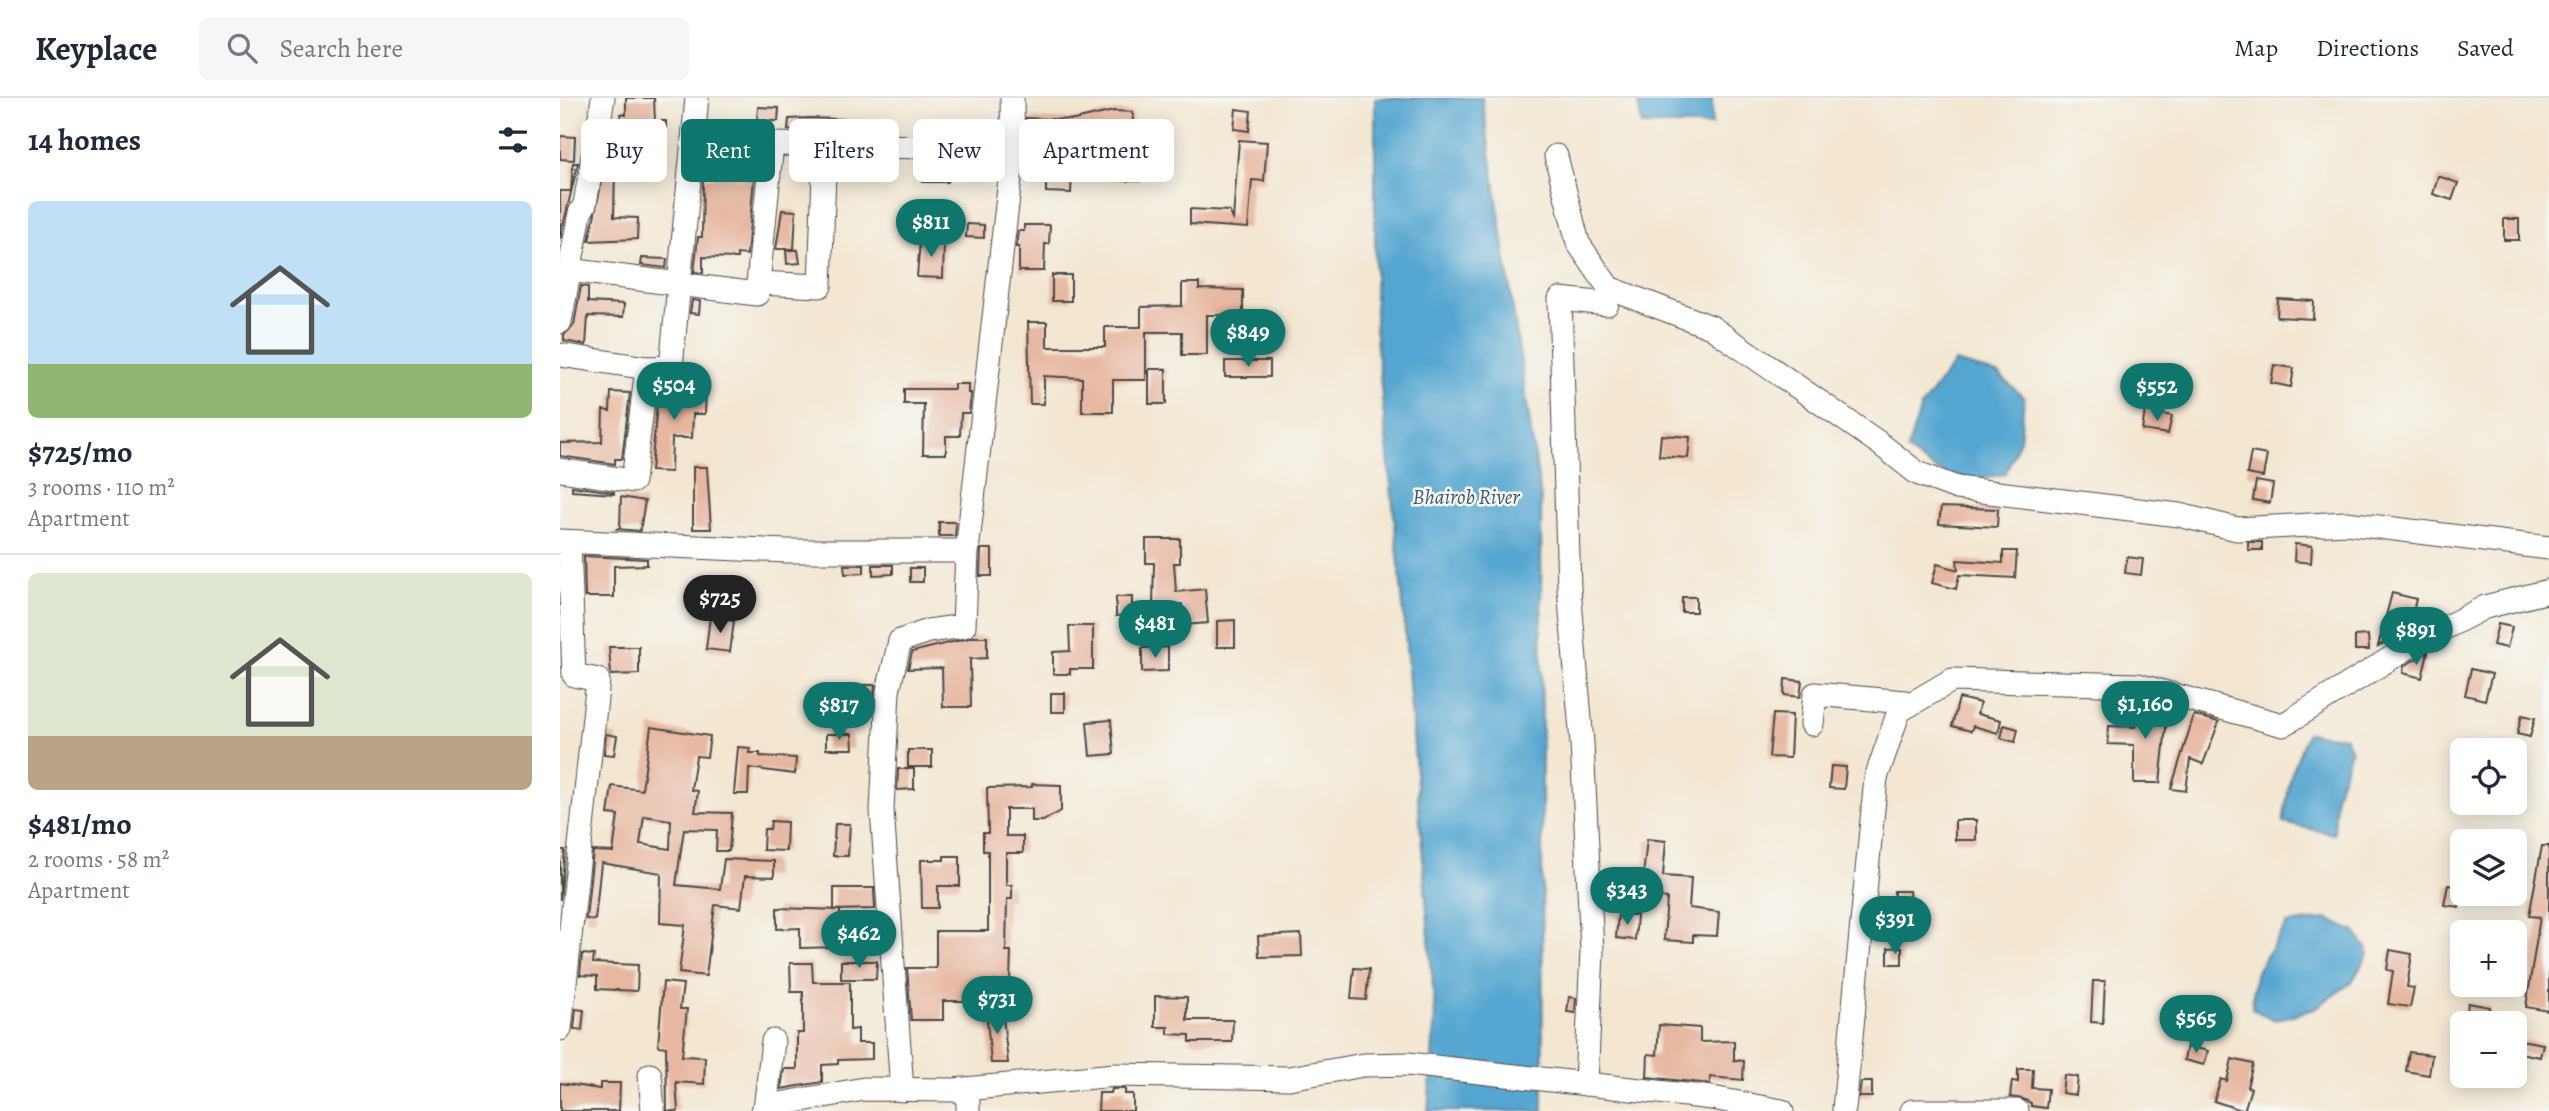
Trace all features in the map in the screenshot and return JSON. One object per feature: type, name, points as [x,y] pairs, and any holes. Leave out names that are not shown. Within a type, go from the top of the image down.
[{"type":"street","points":[[560,321],[580,213],[585,204],[603,98]]},
{"type":"street","points":[[560,355],[647,368],[671,367],[697,98]]},
{"type":"street","points":[[902,1090],[882,810],[888,691],[900,641],[928,631],[964,626],[968,551],[1013,153],[1012,98]]},
{"type":"street","points":[[569,270],[757,294],[772,144],[789,144]]},
{"type":"street","points":[[899,146],[1013,153]]},
{"type":"street","points":[[1556,156],[1578,243],[1609,288],[1711,327],[1879,443],[1917,473],[1958,488],[2179,515],[2237,529],[2346,523],[2549,548]]},
{"type":"street","points":[[758,283],[820,286],[824,182]]},
{"type":"street","points":[[1586,1084],[1592,951],[1582,743],[1569,588],[1560,299],[1606,304]]},
{"type":"street","points":[[560,470],[632,481],[647,368]]},
{"type":"street","points":[[560,1029],[598,680],[574,675],[565,542],[786,551],[968,551]]},
{"type":"street","points":[[1844,1110],[1876,778],[1899,711],[1952,680],[2138,685],[2283,725],[2413,645],[2473,614],[2549,591]]},
{"type":"street","points":[[1812,724],[1815,694],[1905,702]]},
{"type":"street","points":[[764,1110],[773,1041]]},
{"type":"street","points":[[764,1110],[774,1105],[864,1089],[954,1090],[1115,1075],[1289,1078],[1364,1066],[1408,1064],[1586,1084],[1782,1111]]},
{"type":"street","points":[[650,1074],[653,1111]]},
{"type":"street","points":[[1912,1111],[2017,1111]]},
{"type":"water","name":"Bhairob River","points":[[1375,98],[1482,98],[1541,499],[1543,1111],[1428,1111],[1435,1013],[1402,595],[1375,327]]},
{"type":"water","points":[[1637,98],[1712,98],[1712,125],[1642,125]]},
{"type":"water","points":[[1955,362],[1998,374],[2024,398],[2020,440],[2005,474],[1975,478],[1953,476],[1942,473],[1907,450],[1921,407]]},
{"type":"water","points":[[2307,733],[2345,737],[2351,751],[2336,795],[2334,834],[2283,823],[2290,778]]},
{"type":"water","points":[[2327,919],[2355,932],[2369,952],[2352,982],[2314,1009],[2275,1020],[2252,1009],[2255,974],[2287,924]]},
{"type":"building","points":[[626,98],[654,98],[655,119],[621,119],[621,114],[626,115]]},
{"type":"building","points":[[758,107],[779,108],[778,121],[757,119]]},
{"type":"building","points":[[1236,109],[1251,111],[1249,131],[1234,129]]},
{"type":"building","points":[[1114,111],[1133,112],[1133,119],[1078,119]]},
{"type":"building","points":[[560,136],[575,137],[574,160],[560,159]]},
{"type":"building","points":[[1239,140],[1267,142],[1264,181],[1252,180],[1248,228],[1190,224],[1190,209],[1229,211],[1233,219]]},
{"type":"building","points":[[573,163],[578,163],[560,239],[560,191],[571,191]]},
{"type":"building","points":[[2438,176],[2458,183],[2452,200],[2433,194]]},
{"type":"building","points":[[602,182],[615,182],[614,217],[638,218],[637,239],[589,241]]},
{"type":"building","points":[[703,182],[754,182],[747,255],[737,254],[737,258],[703,257],[703,273],[694,272],[698,237],[702,237]]},
{"type":"building","points":[[1046,182],[1072,182],[1071,193],[1046,192]]},
{"type":"building","points":[[782,210],[796,211],[794,249],[776,249]]},
{"type":"building","points":[[2504,219],[2519,219],[2519,240],[2504,240]]},
{"type":"building","points":[[967,224],[984,225],[984,238],[966,237]]},
{"type":"building","points":[[1024,225],[1050,225],[1049,244],[1045,244],[1044,271],[1019,271],[1019,247],[1016,247],[1018,231],[1024,231]]},
{"type":"building","points":[[920,240],[944,241],[943,278],[917,277]]},
{"type":"building","points":[[786,250],[798,250],[800,263],[787,264]]},
{"type":"building","points":[[642,258],[667,259],[666,268],[641,265]]},
{"type":"building","points":[[1052,275],[1071,275],[1071,301],[1052,301]]},
{"type":"building","points":[[1182,283],[1199,283],[1199,289],[1243,290],[1243,315],[1207,315],[1207,355],[1182,355],[1182,332],[1146,332],[1146,380],[1113,380],[1113,412],[1082,412],[1082,378],[1044,376],[1044,404],[1030,404],[1028,322],[1047,322],[1047,347],[1105,347],[1105,327],[1141,327],[1141,307],[1182,306]]},
{"type":"building","points":[[581,286],[588,287],[588,302],[624,304],[623,317],[588,316],[586,345],[564,341],[564,335],[574,325]]},
{"type":"building","points":[[2278,299],[2314,301],[2313,319],[2277,317]]},
{"type":"building","points":[[692,300],[700,301],[699,314],[690,313]]},
{"type":"building","points":[[1225,361],[1270,361],[1270,377],[1225,377]]},
{"type":"building","points":[[2274,365],[2294,368],[2291,387],[2271,383]]},
{"type":"building","points":[[1149,369],[1166,369],[1166,404],[1149,404]]},
{"type":"building","points":[[665,381],[664,390],[706,391],[705,414],[693,414],[692,438],[672,438],[671,472],[651,471],[659,382]]},
{"type":"building","points":[[954,384],[968,384],[968,393],[971,393],[969,413],[961,413],[960,436],[946,436],[946,454],[923,454],[924,404],[904,404],[904,389],[954,389]]},
{"type":"building","points":[[611,392],[630,393],[622,459],[615,459],[615,464],[560,456],[560,443],[602,442],[603,410],[610,411]]},
{"type":"building","points":[[2145,411],[2172,416],[2168,434],[2142,430]]},
{"type":"building","points":[[1661,435],[1690,437],[1688,458],[1659,456]]},
{"type":"building","points":[[2251,452],[2267,455],[2263,477],[2247,474]]},
{"type":"building","points":[[693,467],[707,467],[711,529],[693,529]]},
{"type":"building","points":[[2256,481],[2273,484],[2270,503],[2253,500]]},
{"type":"building","points":[[572,486],[614,492],[614,494],[572,491]]},
{"type":"building","points":[[621,497],[645,501],[640,531],[617,529],[620,527]]},
{"type":"building","points":[[1941,507],[1998,509],[1997,527],[1939,524]]},
{"type":"building","points":[[939,522],[956,522],[955,536],[939,536]]},
{"type":"building","points":[[1146,539],[1180,539],[1180,563],[1174,563],[1176,592],[1205,589],[1208,623],[1184,625],[1182,604],[1153,606],[1154,563],[1146,563]]},
{"type":"building","points":[[2248,542],[2262,542],[2262,550],[2248,550]]},
{"type":"building","points":[[2295,544],[2312,546],[2311,563],[2294,561]]},
{"type":"building","points":[[981,549],[992,549],[992,576],[980,576]]},
{"type":"building","points":[[2003,551],[2017,551],[2015,578],[1959,575],[1956,589],[1932,583],[1937,564],[1958,570],[1957,560],[2003,563]]},
{"type":"building","points":[[584,556],[647,559],[647,565],[614,566],[614,597],[585,597]]},
{"type":"building","points":[[2127,557],[2143,559],[2141,575],[2125,573]]},
{"type":"building","points":[[844,565],[864,565],[864,573],[845,574]]},
{"type":"building","points":[[873,565],[893,565],[893,574],[873,575]]},
{"type":"building","points":[[910,568],[923,568],[923,582],[910,582]]},
{"type":"building","points":[[2392,593],[2416,599],[2408,631],[2378,646]]},
{"type":"building","points":[[1116,597],[1132,597],[1132,615],[1116,616]]},
{"type":"building","points":[[1682,597],[1696,597],[1696,612],[1682,612]]},
{"type":"building","points":[[710,617],[734,621],[730,652],[706,649]]},
{"type":"building","points":[[1235,620],[1235,647],[1217,647],[1217,621]]},
{"type":"building","points":[[2498,624],[2512,627],[2507,648],[2493,645]]},
{"type":"building","points":[[1069,626],[1093,626],[1093,669],[1070,669],[1070,674],[1053,674],[1053,652],[1070,651]]},
{"type":"building","points":[[2368,635],[2369,650],[2355,650],[2355,636]]},
{"type":"building","points":[[973,637],[987,637],[987,658],[970,659],[971,707],[943,707],[942,668],[908,669],[912,652]]},
{"type":"building","points":[[609,647],[639,647],[639,674],[611,675]]},
{"type":"building","points":[[1168,647],[1168,671],[1142,672],[1142,648]]},
{"type":"building","points":[[2428,652],[2422,678],[2403,673],[2404,666]]},
{"type":"building","points":[[2471,669],[2492,674],[2485,700],[2465,695]]},
{"type":"building","points":[[1785,679],[1802,681],[1800,697],[1784,695]]},
{"type":"building","points":[[857,685],[875,685],[873,709],[857,709]]},
{"type":"building","points":[[1051,693],[1065,693],[1065,712],[1051,712]]},
{"type":"building","points":[[1959,698],[1980,703],[1977,714],[2001,720],[1998,733],[1973,726],[1971,731],[1952,726]]},
{"type":"building","points":[[2138,699],[2168,708],[2160,783],[2134,783],[2134,745],[2108,744],[2109,726],[2135,727]]},
{"type":"building","points":[[1773,714],[1792,715],[1790,758],[1769,757]]},
{"type":"building","points":[[2194,715],[2219,722],[2203,764],[2190,759],[2186,791],[2171,789]]},
{"type":"building","points":[[2522,715],[2535,718],[2530,737],[2517,734]]},
{"type":"building","points":[[1111,720],[1114,754],[1090,756],[1087,722]]},
{"type":"building","points":[[2004,725],[2018,729],[2015,742],[2001,738]]},
{"type":"building","points":[[651,727],[710,736],[707,757],[696,756],[691,790],[698,791],[695,812],[732,813],[729,851],[716,851],[717,830],[684,829],[676,885],[720,889],[724,859],[774,861],[774,877],[745,876],[741,908],[715,905],[706,976],[679,973],[685,925],[660,923],[661,873],[601,863],[595,920],[586,919],[593,851],[613,852],[618,815],[608,814],[612,786],[642,790]],"holes":[[[644,816],[671,820],[670,849],[640,844]]]},
{"type":"building","points":[[606,734],[617,736],[614,755],[604,754]]},
{"type":"building","points":[[826,734],[852,734],[853,749],[826,749]]},
{"type":"building","points":[[738,747],[750,748],[749,753],[760,753],[760,756],[796,758],[795,774],[749,768],[748,794],[734,794]]},
{"type":"building","points":[[908,750],[932,750],[932,767],[908,767]]},
{"type":"building","points":[[1831,766],[1846,767],[1844,789],[1829,788]]},
{"type":"building","points":[[898,769],[914,769],[914,789],[897,790]]},
{"type":"building","points":[[1032,784],[1061,785],[1061,811],[1043,821],[1032,821],[1032,809],[1006,809],[1006,836],[1023,836],[1023,853],[1006,853],[1006,885],[1012,885],[1012,899],[1007,899],[1006,951],[1011,951],[1010,981],[981,981],[981,1001],[943,1001],[943,1020],[911,1020],[907,968],[936,968],[936,931],[988,931],[988,851],[983,851],[983,833],[988,833],[987,788],[1032,787]]},
{"type":"building","points":[[1955,820],[1976,820],[1976,840],[1955,840]]},
{"type":"building","points":[[771,821],[787,822],[786,851],[763,850],[764,829],[770,829]]},
{"type":"building","points":[[835,824],[850,824],[848,856],[833,856]]},
{"type":"building","points":[[1647,839],[1666,841],[1663,876],[1691,878],[1689,908],[1719,912],[1717,936],[1693,935],[1693,942],[1664,940],[1667,898],[1646,896],[1646,886],[1642,886]]},
{"type":"building","points":[[2542,846],[2549,846],[2549,1011],[2526,1007],[2540,917],[2529,916]]},
{"type":"building","points":[[560,850],[565,850],[560,900]]},
{"type":"building","points":[[944,856],[960,856],[960,886],[938,886],[938,908],[922,908],[921,860],[944,860]]},
{"type":"building","points":[[2448,885],[2450,885],[2450,906],[2444,905]]},
{"type":"building","points":[[834,888],[874,888],[875,909],[834,910]]},
{"type":"building","points":[[1894,891],[1909,891],[1910,907],[1894,907]]},
{"type":"building","points":[[777,908],[840,910],[840,947],[800,948],[800,928],[777,929]]},
{"type":"building","points":[[1618,914],[1637,915],[1635,940],[1616,938]]},
{"type":"building","points":[[1301,934],[1302,956],[1259,957],[1258,936]]},
{"type":"building","points":[[1902,947],[1902,964],[1888,964],[1888,948]]},
{"type":"building","points":[[2390,950],[2412,954],[2407,987],[2414,988],[2410,1007],[2388,1004],[2393,971],[2387,970]]},
{"type":"building","points":[[582,954],[594,955],[593,963],[638,965],[637,991],[597,989],[597,976],[580,975]]},
{"type":"building","points":[[841,961],[877,961],[876,979],[841,979]]},
{"type":"building","points":[[790,963],[812,963],[813,982],[850,982],[850,1030],[858,1029],[858,1043],[872,1043],[872,1059],[838,1060],[838,1064],[822,1065],[822,1082],[781,1089],[784,1069],[797,1069],[797,1033],[803,1033],[803,992],[791,992]]},
{"type":"building","points":[[1354,968],[1369,969],[1366,1000],[1351,999]]},
{"type":"building","points":[[2093,981],[2105,981],[2103,1023],[2091,1022]]},
{"type":"building","points":[[663,982],[683,984],[680,1009],[687,1009],[682,1056],[705,1057],[704,1084],[676,1082],[678,1111],[667,1111],[666,1047],[658,1046]]},
{"type":"building","points":[[1155,996],[1187,997],[1187,1020],[1233,1020],[1232,1042],[1190,1042],[1190,1035],[1168,1034],[1168,1027],[1155,1027]]},
{"type":"building","points":[[1569,997],[1576,998],[1575,1013],[1567,1012]]},
{"type":"building","points":[[2468,1003],[2490,1007],[2490,1011],[2467,1011]]},
{"type":"building","points":[[1002,1008],[1008,1063],[991,1063],[986,1009]]},
{"type":"building","points":[[576,1009],[584,1010],[582,1030],[574,1029]]},
{"type":"building","points":[[1659,1025],[1700,1028],[1700,1042],[1734,1041],[1734,1060],[1744,1061],[1743,1080],[1710,1077],[1710,1084],[1647,1077],[1648,1054],[1657,1055]]},
{"type":"building","points":[[2527,1041],[2543,1044],[2540,1057],[2527,1054]]},
{"type":"building","points":[[2187,1046],[2208,1051],[2204,1065],[2184,1060]]},
{"type":"building","points":[[2409,1052],[2432,1055],[2429,1075],[2406,1071]]},
{"type":"building","points":[[2232,1059],[2253,1064],[2247,1087],[2251,1088],[2244,1111],[2214,1101],[2221,1079],[2227,1081]]},
{"type":"building","points":[[2018,1069],[2033,1069],[2032,1088],[2048,1089],[2046,1108],[2031,1106],[2031,1103],[2023,1099],[2010,1097],[2012,1081],[2018,1082]]},
{"type":"building","points":[[2064,1075],[2078,1077],[2076,1095],[2062,1093]]},
{"type":"building","points":[[1861,1082],[1872,1082],[1872,1097],[1859,1097]]},
{"type":"building","points":[[560,1083],[600,1089],[600,1083],[620,1083],[619,1111],[560,1111]]},
{"type":"building","points":[[1112,1089],[1125,1089],[1125,1094],[1133,1094],[1133,1111],[1098,1111],[1099,1093],[1111,1093]]}]
